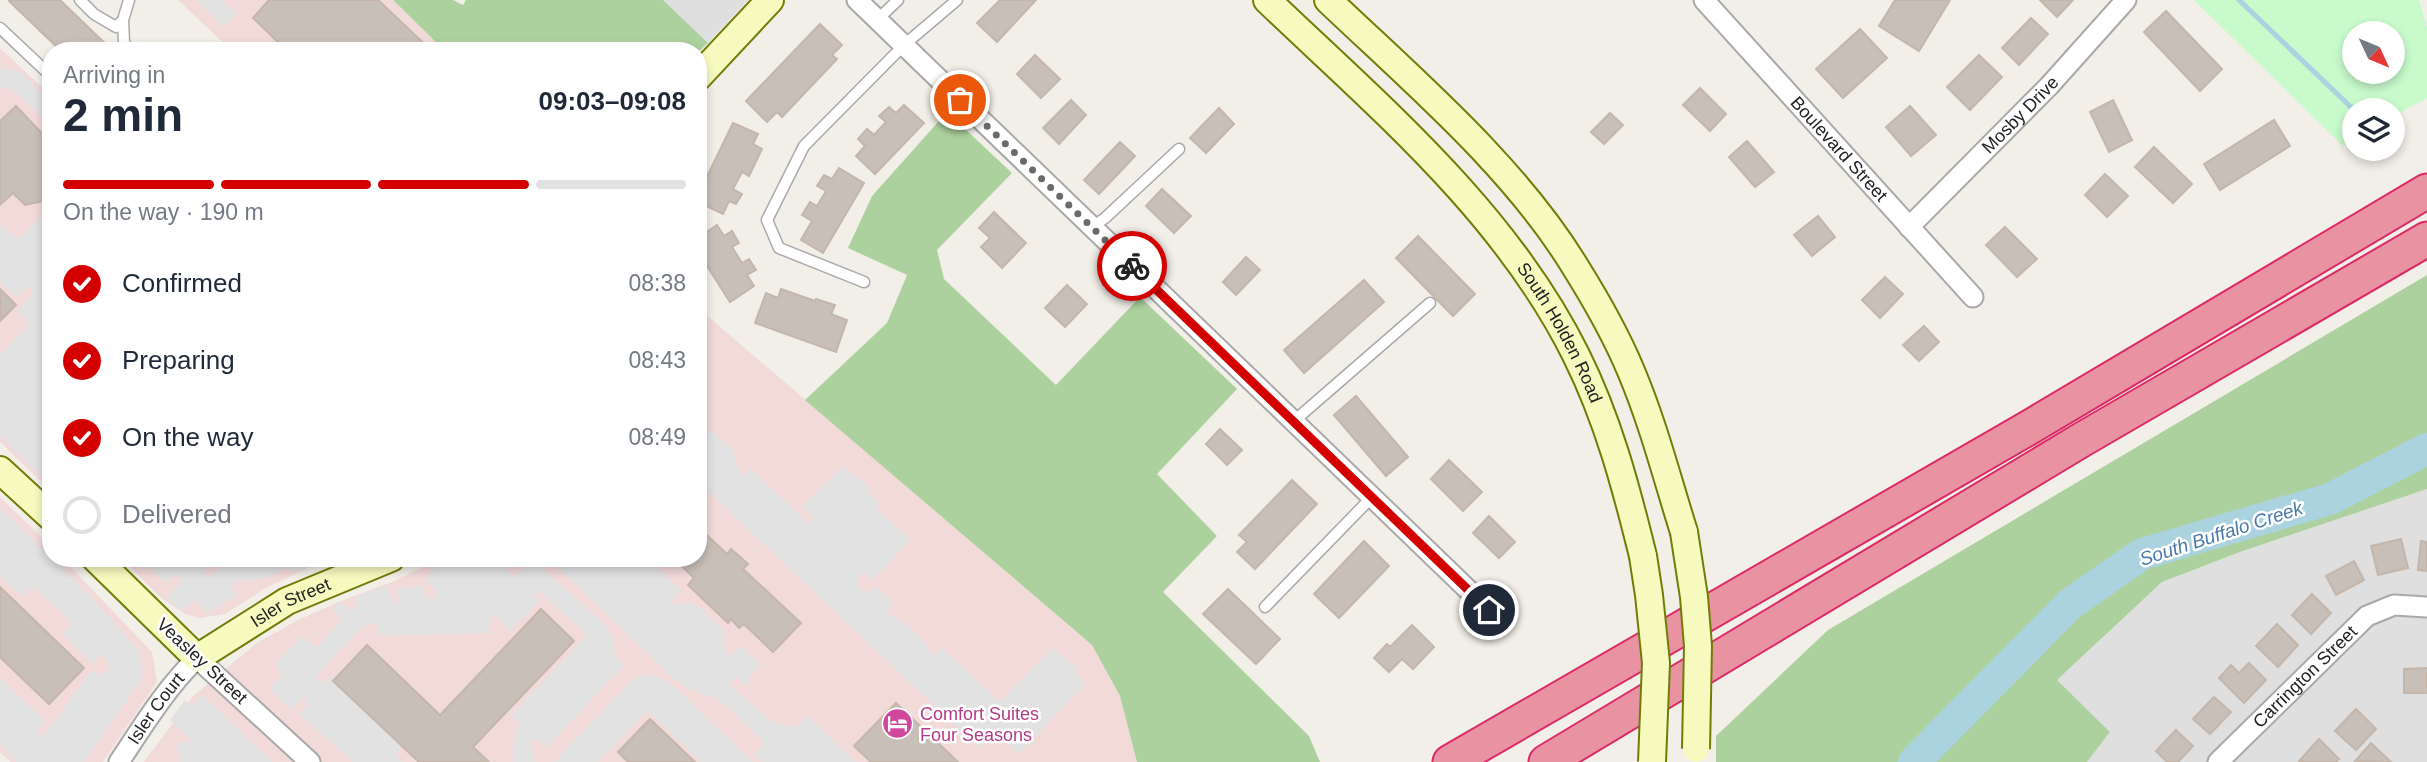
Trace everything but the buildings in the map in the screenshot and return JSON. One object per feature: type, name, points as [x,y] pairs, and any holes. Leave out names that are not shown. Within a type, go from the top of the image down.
[{"type":"highway","points":[[1450,762],[2030,427],[2427,191]]},
{"type":"highway","points":[[1546,762],[2083,439],[2427,239]]},
{"type":"main road","points":[[707,67],[770,0]]},
{"type":"main road","name":"South Holden Road","points":[[1267,0],[1460,188],[1500,236],[1553,313],[1576,355],[1611,436],[1643,556],[1656,663],[1652,762]]},
{"type":"main road","points":[[1328,0],[1439,105],[1505,174],[1575,265],[1598,305],[1630,371],[1657,444],[1684,532],[1698,646],[1695,755]]},
{"type":"main road","points":[[0,470],[42,509]]},
{"type":"main road","name":"Veasley Street","points":[[104,567],[197,658]]},
{"type":"main road","name":"Isler Street","points":[[197,658],[287,601],[369,567]]},
{"type":"street","points":[[857,0],[1489,610]]},
{"type":"street","name":"Boulevard Street","points":[[1704,0],[1973,297]]},
{"type":"street","name":"Mosby Drive","points":[[1909,227],[2049,86],[2126,0]]},
{"type":"street","name":"Carrington Street","points":[[2218,762],[2367,616],[2394,605],[2427,607]]},
{"type":"street","name":"Isler Court","points":[[119,762],[181,673],[197,658]]},
{"type":"street","name":"Veasley Street","points":[[197,658],[310,762]]},
{"type":"lane","points":[[80,0],[94,14],[116,27],[123,20]]},
{"type":"lane","points":[[124,42],[123,20],[129,0]]},
{"type":"lane","points":[[877,20],[898,0]]},
{"type":"lane","points":[[864,282],[779,248],[767,220],[804,146],[904,45],[957,0]]},
{"type":"lane","points":[[0,28],[42,68]]},
{"type":"lane","points":[[1092,227],[1179,149]]},
{"type":"lane","points":[[1294,421],[1430,303]]},
{"type":"lane","points":[[1265,607],[1372,497]]},
{"type":"shaded area","points":[[178,0],[393,0],[436,42],[222,42]]},
{"type":"shaded area","points":[[196,0],[221,0],[237,14],[224,27]]},
{"type":"shaded area","points":[[663,0],[748,0],[707,42]]},
{"type":"shaded area","points":[[0,48],[42,88],[42,482],[0,442]]},
{"type":"shaded area","points":[[0,69],[20,72],[42,93],[42,117],[12,89],[0,88]]},
{"type":"shaded area","points":[[42,215],[42,477],[0,436],[0,355],[30,323],[17,311],[33,291],[29,287],[26,288],[16,297],[0,282],[0,226],[15,237],[22,236]]},
{"type":"shaded area","points":[[707,316],[1092,645],[1120,696],[1137,762],[144,762],[192,697],[257,643],[296,621],[423,567],[707,567]]},
{"type":"shaded area","points":[[707,431],[713,432],[733,451],[741,477],[750,468],[809,524],[814,518],[802,506],[843,467],[869,486],[868,492],[877,500],[877,509],[910,540],[873,580],[863,572],[858,578],[858,586],[866,594],[875,586],[894,603],[887,614],[906,624],[924,641],[932,655],[942,648],[1000,702],[1052,648],[1077,668],[1076,673],[1086,683],[1019,754],[1003,740],[994,737],[987,739],[979,748],[707,491]]},
{"type":"shaded area","points":[[2427,489],[2427,762],[2087,762],[2110,732],[2057,680],[2162,582],[2240,552]]},
{"type":"shaded area","points":[[0,497],[42,537],[42,567],[71,567],[152,652],[157,682],[103,762],[11,762],[0,752]]},
{"type":"shaded area","points":[[0,507],[42,549],[42,567],[61,567],[138,650],[142,666],[141,680],[84,762],[17,762],[0,745],[0,678],[45,721],[37,731],[40,736],[44,735],[92,670],[102,676],[110,667],[105,657],[101,656],[92,664],[62,634],[70,626],[70,621],[35,588],[31,588],[22,597],[0,575]]},
{"type":"shaded area","points":[[130,567],[311,567],[264,589],[225,614],[200,618],[185,614],[160,597]]},
{"type":"shaded area","points":[[149,567],[208,567],[203,574],[208,577],[220,567],[306,567],[293,572],[285,568],[266,578],[232,582],[237,596],[207,613],[197,601],[180,610],[166,597],[181,583],[181,579],[174,575],[166,583]]},
{"type":"shaded area","points":[[435,567],[504,567],[514,578],[524,567],[541,567],[605,625],[613,637],[615,656],[625,664],[547,747],[535,738],[531,744],[535,762],[513,762],[515,734],[521,725],[511,715],[587,635],[539,591],[533,595],[539,601],[511,631],[494,615],[490,619],[490,633],[379,636],[377,625],[373,622],[361,628],[316,678],[317,682],[325,681],[331,675],[404,745],[396,754],[402,762],[353,762],[299,714],[307,705],[305,699],[291,710],[269,689],[282,675],[275,664],[303,636],[314,646],[318,646],[341,621],[333,610],[340,602],[351,611],[355,609],[356,596],[385,586],[395,603],[400,602],[397,589],[423,586],[424,597],[433,599],[435,590],[424,579]]},
{"type":"shaded area","points":[[557,567],[657,567],[681,590],[672,602],[692,603],[699,607],[722,628],[726,652],[730,656],[740,646],[760,665],[746,685],[738,678],[731,681],[732,687],[777,724],[798,725],[806,715],[856,762],[763,762],[754,754],[763,745],[762,740],[729,708],[715,698],[690,690],[673,678]]},
{"type":"shaded area","points":[[651,675],[668,681],[753,762],[701,762],[648,711],[598,762],[554,762],[631,681]]},
{"type":"shaded area","points":[[202,695],[273,762],[180,762],[177,743],[192,741],[170,720],[185,700],[192,706]]},
{"type":"green space","points":[[393,0],[453,0],[463,5],[466,0],[663,0],[707,42],[436,42]]},
{"type":"green space","points":[[2194,0],[2419,0],[2427,28],[2427,98],[2405,110],[2405,98],[2342,98],[2342,145]]},
{"type":"green space","points":[[947,112],[1012,173],[937,250],[944,279],[1056,385],[1140,297],[1237,389],[1157,474],[1217,536],[1163,592],[1309,736],[1320,762],[1137,762],[1120,696],[1092,645],[805,400],[887,323],[907,275],[848,248],[872,196]]},
{"type":"green space","points":[[2427,275],[2427,489],[2240,552],[2162,582],[2057,680],[2110,732],[2087,762],[1716,762],[1716,736],[1828,630]]},
{"type":"waterway","points":[[2239,0],[2342,99]]},
{"type":"waterway","name":"South Buffalo Creek","points":[[1914,762],[2070,604],[2142,554],[2330,499],[2427,449]]},
{"type":"way so far","points":[[960,100],[1132,266]]},
{"type":"place","name":"Comfort Suites Four Seasons","points":[[897,724]]},
{"type":"route","points":[[1132,266],[1489,610]]}]
